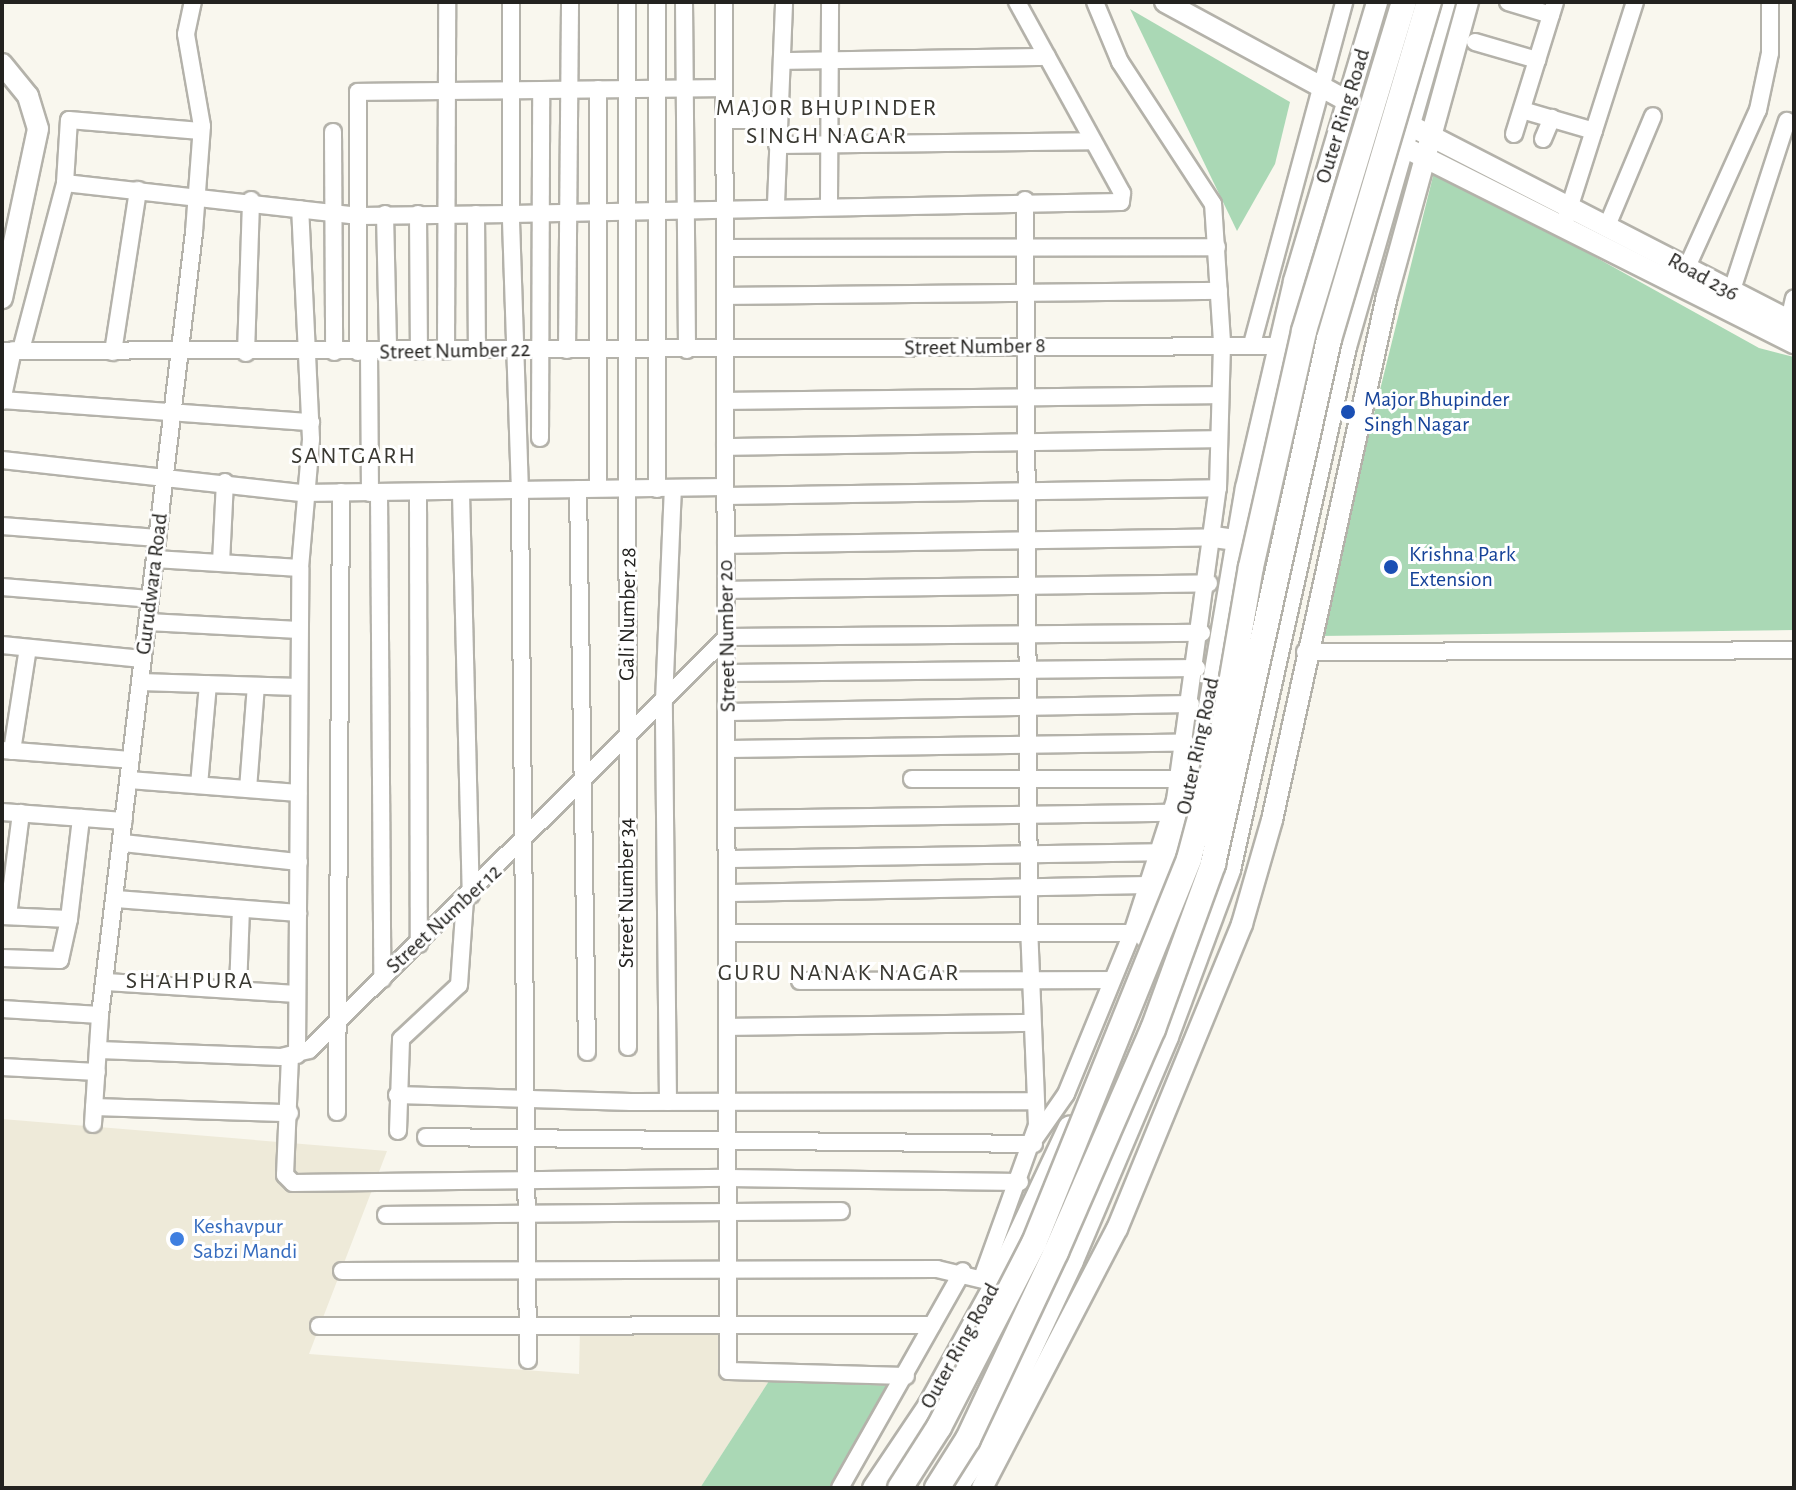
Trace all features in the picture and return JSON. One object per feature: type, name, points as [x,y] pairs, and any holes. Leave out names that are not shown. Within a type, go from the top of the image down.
[{"type":"main road","name":"Outer Ring Road","points":[[900,1488],[939,1427],[1034,1243],[1189,859],[1222,736],[1251,567],[1304,331],[1404,2]]},
{"type":"main road","name":"Outer Ring Road","points":[[937,1488],[968,1439],[1063,1238],[1153,1029],[1213,864],[1329,339],[1429,2]]},
{"type":"street","name":"Gurudwara Road","points":[[93,1124],[100,1015],[181,354],[197,196],[201,98],[186,34],[193,2]]},
{"type":"street","points":[[446,351],[447,2]]},
{"type":"street","points":[[511,2],[511,214],[520,492],[528,1360]]},
{"type":"street","points":[[567,350],[570,2]]},
{"type":"street","name":"Gali Number 28","points":[[627,2],[625,209],[630,490],[627,739]]},
{"type":"street","points":[[657,2],[654,208],[665,488],[668,1102]]},
{"type":"street","points":[[684,2],[687,350]]},
{"type":"street","name":"Street Number 20","points":[[724,2],[728,350],[725,492],[732,933],[728,1270],[731,1374],[906,1376]]},
{"type":"street","points":[[776,204],[784,2]]},
{"type":"street","points":[[829,203],[830,2]]},
{"type":"street","points":[[65,183],[251,200],[361,216],[829,203],[1121,202],[1122,193],[1017,2]]},
{"type":"street","points":[[342,1271],[963,1271],[988,1281],[1035,1140],[1061,1107],[1132,933],[1171,813],[1186,743],[1214,537],[1222,342],[1213,204],[1201,181],[1120,62],[1095,2]]},
{"type":"street","points":[[1165,2],[1316,84],[1348,96]]},
{"type":"street","points":[[1252,344],[1316,84],[1344,2]]},
{"type":"street","name":"Outer Ring Road","points":[[873,1488],[928,1406],[1101,1056],[1155,911],[1197,777],[1236,540],[1279,346],[1312,219],[1377,2]]},
{"type":"street","points":[[982,1488],[1117,1229],[1242,924],[1272,820],[1305,652],[1445,2]]},
{"type":"street","points":[[1418,130],[1468,2]]},
{"type":"street","points":[[1508,2],[1553,8],[1514,134]]},
{"type":"street","points":[[1563,226],[1635,2]]},
{"type":"street","points":[[1687,267],[1758,110],[1770,53],[1770,2]]},
{"type":"street","points":[[1475,42],[1537,60]]},
{"type":"street","points":[[782,61],[1047,57]]},
{"type":"street","points":[[2,64],[28,96],[38,129],[2,298]]},
{"type":"street","points":[[382,979],[374,493],[364,352],[358,92],[724,88]]},
{"type":"street","points":[[598,89],[598,488]]},
{"type":"street","points":[[540,438],[541,90]]},
{"type":"street","points":[[1522,110],[1594,131]]},
{"type":"street","points":[[1725,301],[1791,122],[1758,110]]},
{"type":"street","points":[[1610,228],[1653,116]]},
{"type":"street","points":[[1543,139],[1552,118]]},
{"type":"street","points":[[201,131],[69,120],[65,183],[12,350],[2,401],[311,422]]},
{"type":"street","points":[[724,120],[778,120]]},
{"type":"street","name":"Road 236","points":[[1418,130],[1687,267],[1725,301],[1791,322]]},
{"type":"street","points":[[333,132],[334,352]]},
{"type":"street","points":[[777,145],[1093,141]]},
{"type":"street","points":[[1413,151],[1563,226],[1725,301],[1794,343]]},
{"type":"street","points":[[957,1488],[986,1446],[1073,1261],[1230,870],[1375,240],[1413,151]]},
{"type":"street","points":[[113,352],[138,190]]},
{"type":"street","points":[[246,353],[251,200]]},
{"type":"street","points":[[1025,200],[1031,670],[1028,745],[1031,852],[1029,980],[1035,1140]]},
{"type":"street","points":[[300,209],[303,352],[311,422],[303,493],[300,568],[297,994],[285,1175],[293,1183],[526,1183],[729,1178],[1020,1182]]},
{"type":"street","points":[[385,214],[388,351]]},
{"type":"street","points":[[418,214],[419,351]]},
{"type":"street","points":[[476,214],[477,350]]},
{"type":"street","points":[[1312,219],[1375,240]]},
{"type":"street","points":[[725,248],[1217,247]]},
{"type":"street","points":[[727,296],[1219,291]]},
{"type":"street","points":[[1791,322],[1794,299]]},
{"type":"street","name":"Street Number 8","points":[[728,350],[1222,342],[1279,346]]},
{"type":"street","name":"Street Number 22","points":[[12,350],[181,354],[728,350]]},
{"type":"street","points":[[727,401],[1220,395]]},
{"type":"street","points":[[725,447],[1219,439]]},
{"type":"street","points":[[2,460],[166,475],[303,493],[665,488],[725,492],[1028,493],[1218,488]]},
{"type":"street","points":[[221,563],[225,482]]},
{"type":"street","points":[[578,489],[587,1052]]},
{"type":"street","points":[[337,1112],[343,1014],[337,919],[341,492]]},
{"type":"street","points":[[418,493],[419,944]]},
{"type":"street","points":[[398,1131],[401,1039],[455,992],[463,975],[468,897],[461,493]]},
{"type":"street","points":[[2,526],[158,538]]},
{"type":"street","points":[[726,545],[1214,537],[1236,540]]},
{"type":"street","points":[[155,559],[300,568]]},
{"type":"street","points":[[726,590],[1209,583]]},
{"type":"street","points":[[2,587],[150,599]]},
{"type":"street","points":[[148,622],[299,630]]},
{"type":"street","points":[[727,637],[1202,633]]},
{"type":"street","name":"Street Number 12","points":[[293,1056],[382,979],[522,845],[727,637]]},
{"type":"street","points":[[2,645],[142,659]]},
{"type":"street","points":[[28,648],[7,751],[131,760]]},
{"type":"street","points":[[1305,652],[1794,650]]},
{"type":"street","points":[[728,673],[1197,668]]},
{"type":"street","points":[[140,682],[299,687]]},
{"type":"street","points":[[199,785],[208,684]]},
{"type":"street","points":[[248,789],[256,686]]},
{"type":"street","points":[[728,712],[1191,704]]},
{"type":"street","name":"Street Number 34","points":[[627,739],[628,1047]]},
{"type":"street","points":[[729,749],[1186,743]]},
{"type":"street","points":[[912,779],[1179,779]]},
{"type":"street","points":[[129,780],[299,793]]},
{"type":"street","points":[[2,812],[124,821]]},
{"type":"street","points":[[21,813],[5,916],[69,919]]},
{"type":"street","points":[[730,819],[1171,813]]},
{"type":"street","points":[[2,958],[60,960],[69,919],[81,818]]},
{"type":"street","points":[[123,843],[299,862]]},
{"type":"street","points":[[731,859],[1159,852]]},
{"type":"street","points":[[731,893],[1148,885]]},
{"type":"street","points":[[116,899],[298,913]]},
{"type":"street","points":[[238,990],[241,909]]},
{"type":"street","points":[[732,933],[1029,930],[1132,933]]},
{"type":"street","points":[[800,981],[1112,980]]},
{"type":"street","points":[[106,982],[297,994]]},
{"type":"street","points":[[2,1009],[100,1015]]},
{"type":"street","points":[[730,1027],[1031,1023]]},
{"type":"street","points":[[99,1050],[293,1056]]},
{"type":"street","points":[[2,1067],[97,1072]]},
{"type":"street","points":[[397,1095],[668,1102],[1035,1101]]},
{"type":"street","points":[[94,1107],[290,1113]]},
{"type":"street","points":[[426,1137],[729,1142],[1035,1140]]},
{"type":"street","points":[[386,1215],[841,1211]]},
{"type":"street","points":[[840,1488],[963,1271]]},
{"type":"street","points":[[319,1326],[932,1325]]},
{"type":"shaded area","name":"Keshavpur Sabzi Mandi","points":[[2,1119],[387,1151],[309,1354],[579,1374],[580,1327],[727,1327],[727,1380],[769,1381],[700,1488],[2,1488]]},
{"type":"green space","points":[[1130,9],[1290,102],[1275,164],[1237,231]]},
{"type":"green space","points":[[1435,168],[1759,348],[1794,357],[1794,630],[1319,636]]},
{"type":"green space","points":[[769,1381],[898,1386],[831,1488],[700,1488]]},
{"type":"place","name":"Major Bhupinder Singh Nagar","points":[[1348,412]]},
{"type":"place","name":"Krishna Park Extension","points":[[1391,567]]},
{"type":"place","name":"Keshavpur Sabzi Mandi","points":[[177,1239]]},
{"type":"district","name":"MAJOR BHUPINDER SINGH NAGAR","points":[[827,123]]},
{"type":"district","name":"SANTGARH","points":[[354,457]]},
{"type":"district","name":"GURU NANAK NAGAR","points":[[839,974]]},
{"type":"district","name":"SHAHPURA","points":[[190,982]]}]
